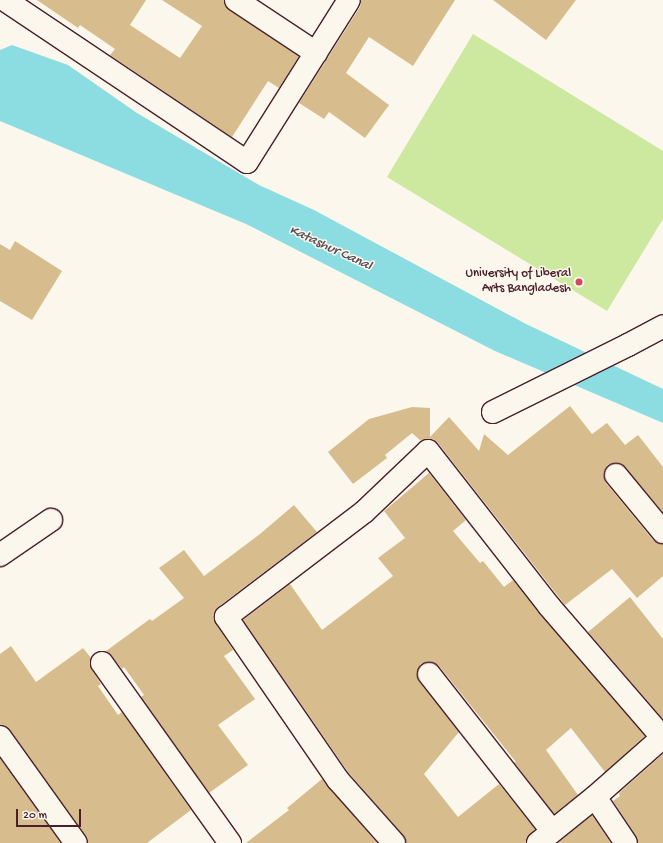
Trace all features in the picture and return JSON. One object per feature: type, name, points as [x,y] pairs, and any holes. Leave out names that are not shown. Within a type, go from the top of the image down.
[{"type":"street","points":[[5,0],[247,162],[349,0]]},
{"type":"street","points":[[236,0],[316,53]]},
{"type":"street","points":[[494,412],[663,326]]},
{"type":"street","points":[[394,843],[338,780],[226,617],[364,512],[428,451],[549,606],[663,737],[595,797],[545,837],[429,674]]},
{"type":"street","points":[[616,475],[663,532]]},
{"type":"street","points":[[0,555],[51,520]]},
{"type":"street","points":[[102,664],[230,843]]},
{"type":"street","points":[[0,737],[76,843]]},
{"type":"street","points":[[595,797],[626,843]]},
{"type":"green space","points":[[473,34],[663,151],[663,219],[607,311],[387,177]]},
{"type":"water","name":"Katashur Canal","points":[[12,45],[68,65],[137,113],[259,185],[314,210],[526,324],[663,389],[663,423],[495,351],[246,224],[0,121],[0,50]]},
{"type":"building","points":[[37,0],[146,0],[130,25],[180,58],[202,26],[162,0],[224,0],[225,6],[229,10],[299,56],[279,88],[268,81],[232,137],[110,55],[115,49],[80,25],[78,28]]},
{"type":"building","points":[[361,0],[455,0],[413,66],[369,37],[346,73],[389,105],[365,138],[329,112],[324,119],[299,103],[360,7]]},
{"type":"building","points":[[493,0],[576,0],[546,40]]},
{"type":"building","points":[[15,241],[62,271],[32,320],[0,301],[0,244],[10,250]]},
{"type":"building","points":[[570,406],[592,434],[607,423],[625,445],[638,435],[663,467],[663,512],[621,463],[608,465],[604,471],[606,483],[653,540],[663,544],[663,576],[637,598],[612,569],[565,605],[438,443],[433,439],[421,441],[412,433],[385,455],[387,458],[353,484],[328,452],[369,419],[412,407],[430,408],[430,437],[449,417],[479,451],[484,434],[508,455]]},
{"type":"building","points":[[429,473],[466,520],[453,531],[480,563],[483,561],[504,587],[513,580],[540,614],[645,736],[605,772],[571,728],[546,750],[578,795],[554,814],[514,762],[516,762],[439,666],[428,662],[421,664],[417,675],[419,681],[459,732],[424,774],[458,817],[499,784],[535,829],[527,838],[526,843],[406,843],[403,835],[348,772],[243,620],[290,584],[322,630],[393,576],[378,558],[405,538],[384,511]]},
{"type":"building","points":[[294,505],[317,532],[218,607],[214,612],[216,624],[233,650],[224,656],[255,699],[218,725],[248,765],[209,793],[141,697],[144,695],[124,667],[122,669],[106,651],[150,619],[152,621],[184,598],[159,568],[184,550],[204,576],[260,534]]},
{"type":"building","points":[[630,597],[663,639],[663,719],[588,632]]},
{"type":"building","points":[[11,646],[36,682],[83,648],[91,658],[90,664],[92,670],[101,684],[98,686],[118,715],[122,712],[191,810],[147,843],[88,843],[86,836],[10,730],[5,726],[0,725],[0,654]]},
{"type":"building","points":[[663,754],[663,843],[638,843],[636,836],[613,801],[620,796],[619,793]]},
{"type":"building","points":[[0,758],[61,843],[0,843]]},
{"type":"building","points":[[322,779],[377,843],[246,843],[289,810],[287,808]]},
{"type":"building","points":[[592,815],[611,843],[558,843]]},
{"type":"place","name":"University of Liberal Arts Bangladesh","points":[[579,282]]}]
